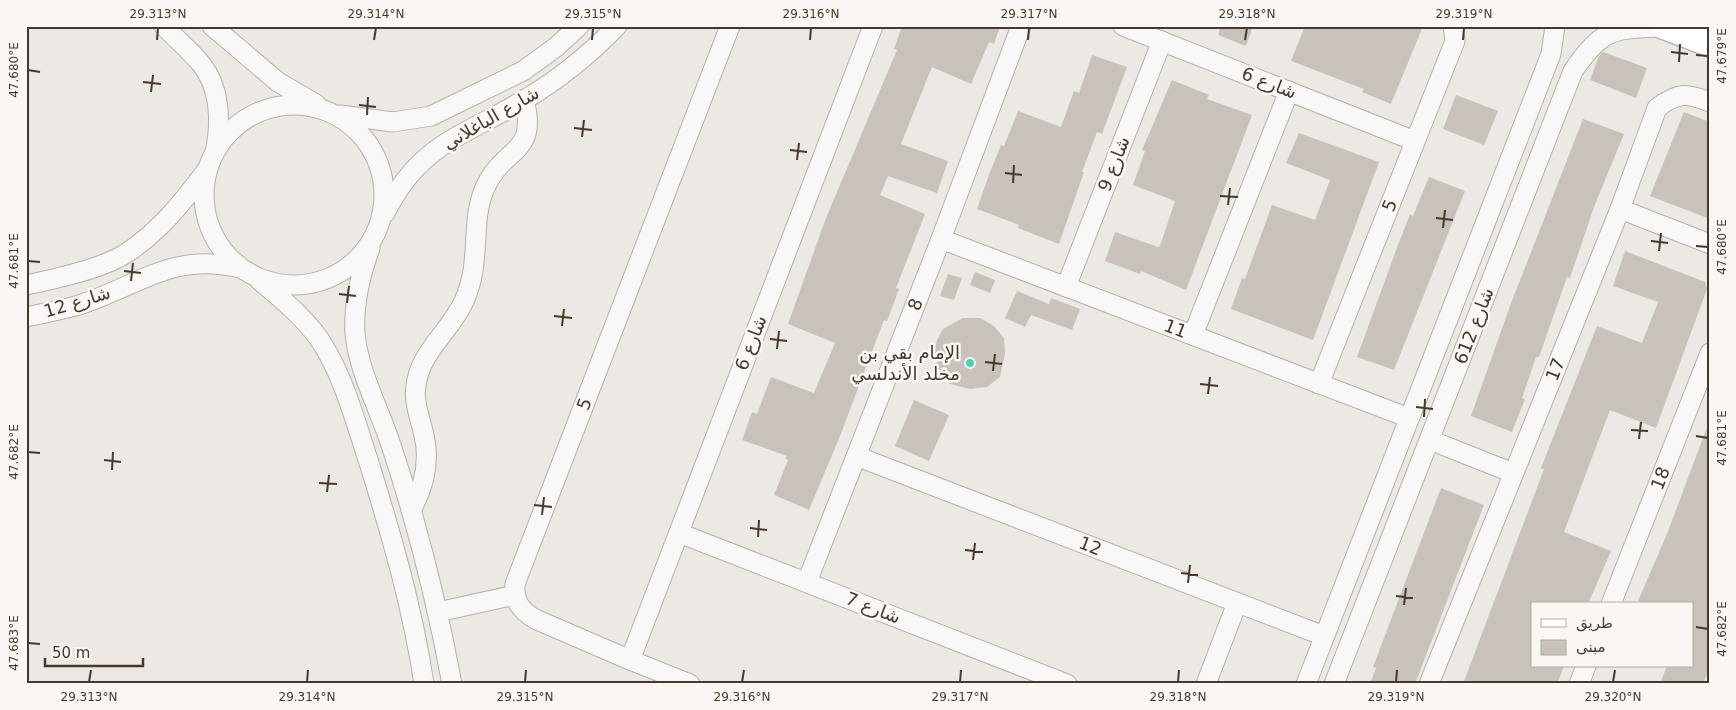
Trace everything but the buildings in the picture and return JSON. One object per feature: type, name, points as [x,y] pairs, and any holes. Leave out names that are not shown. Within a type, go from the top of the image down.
[{"type":"main road","points":[[1664,27],[1710,44]]},
{"type":"street","points":[[164,26],[203,66],[210,78],[218,106],[219,135],[216,149],[207,170],[204,189],[209,225],[217,242],[228,256],[302,320],[324,347],[334,365],[369,465],[408,608],[424,684]]},
{"type":"street","points":[[212,26],[278,82],[330,112],[361,134],[378,160],[384,192],[377,230],[358,284],[355,333],[362,366],[391,444],[411,510],[432,586],[452,684]]},
{"type":"street","name":"شارع الباغلاني","points":[[216,149],[240,122],[271,107],[306,104],[330,112],[393,122],[431,116],[522,71],[556,47],[579,26]]},
{"type":"street","name":"شارع الباغلاني","points":[[377,230],[393,198],[409,175],[429,155],[451,138],[524,100],[569,69],[617,26]]},
{"type":"street","name":"5","points":[[515,594],[519,574],[730,26]]},
{"type":"street","name":"شارع 6","points":[[630,660],[873,26]]},
{"type":"street","name":"8","points":[[807,582],[941,239],[1021,26]]},
{"type":"street","name":"شارع 6","points":[[1123,26],[1415,141]]},
{"type":"street","name":"5","points":[[1319,384],[1455,40],[1453,26]]},
{"type":"street","name":"شارع 612","points":[[1306,684],[1551,54],[1556,26]]},
{"type":"street","name":"شارع 612","points":[[1334,684],[1573,71],[1586,52],[1610,32],[1624,28],[1664,27]]},
{"type":"street","name":"شارع 9","points":[[1066,287],[1162,41]]},
{"type":"street","points":[[1516,218],[1518,188],[1550,100],[1551,92],[1546,84],[1540,82]]},
{"type":"street","points":[[1193,335],[1289,91]]},
{"type":"street","name":"17","points":[[1429,684],[1620,209],[1657,108],[1670,98],[1689,94],[1710,102]]},
{"type":"street","points":[[411,510],[422,486],[427,461],[425,441],[415,404],[418,374],[427,355],[450,326],[465,299],[475,265],[480,202],[496,168],[525,139],[529,123],[524,100]]},
{"type":"street","name":"شارع 12","points":[[26,285],[71,275],[124,255],[170,217],[207,170]]},
{"type":"street","points":[[1620,209],[1710,244]]},
{"type":"street","name":"شارع 12","points":[[26,317],[79,305],[180,265],[208,263],[290,285],[323,280],[353,264],[377,230]]},
{"type":"street","name":"11","points":[[941,239],[1409,418]]},
{"type":"street","name":"18","points":[[1612,602],[1702,393],[1710,353]]},
{"type":"street","points":[[1430,440],[1513,473]]},
{"type":"street","name":"12","points":[[856,456],[1324,636]]},
{"type":"street","points":[[369,465],[380,460],[386,463],[404,526],[432,586]]},
{"type":"street","points":[[1353,636],[1378,540],[1378,535],[1372,531],[1363,535]]},
{"type":"street","name":"شارع 7","points":[[679,533],[1067,684]]},
{"type":"street","points":[[438,612],[515,594],[518,605],[525,613],[630,660],[690,684]]},
{"type":"street","points":[[1206,684],[1237,603]]},
{"type":"street","points":[[1579,684],[1585,668]]},
{"type":"place","name":"الإمام بقي بن مخلد الأندلسي","points":[[970,363]]}]
